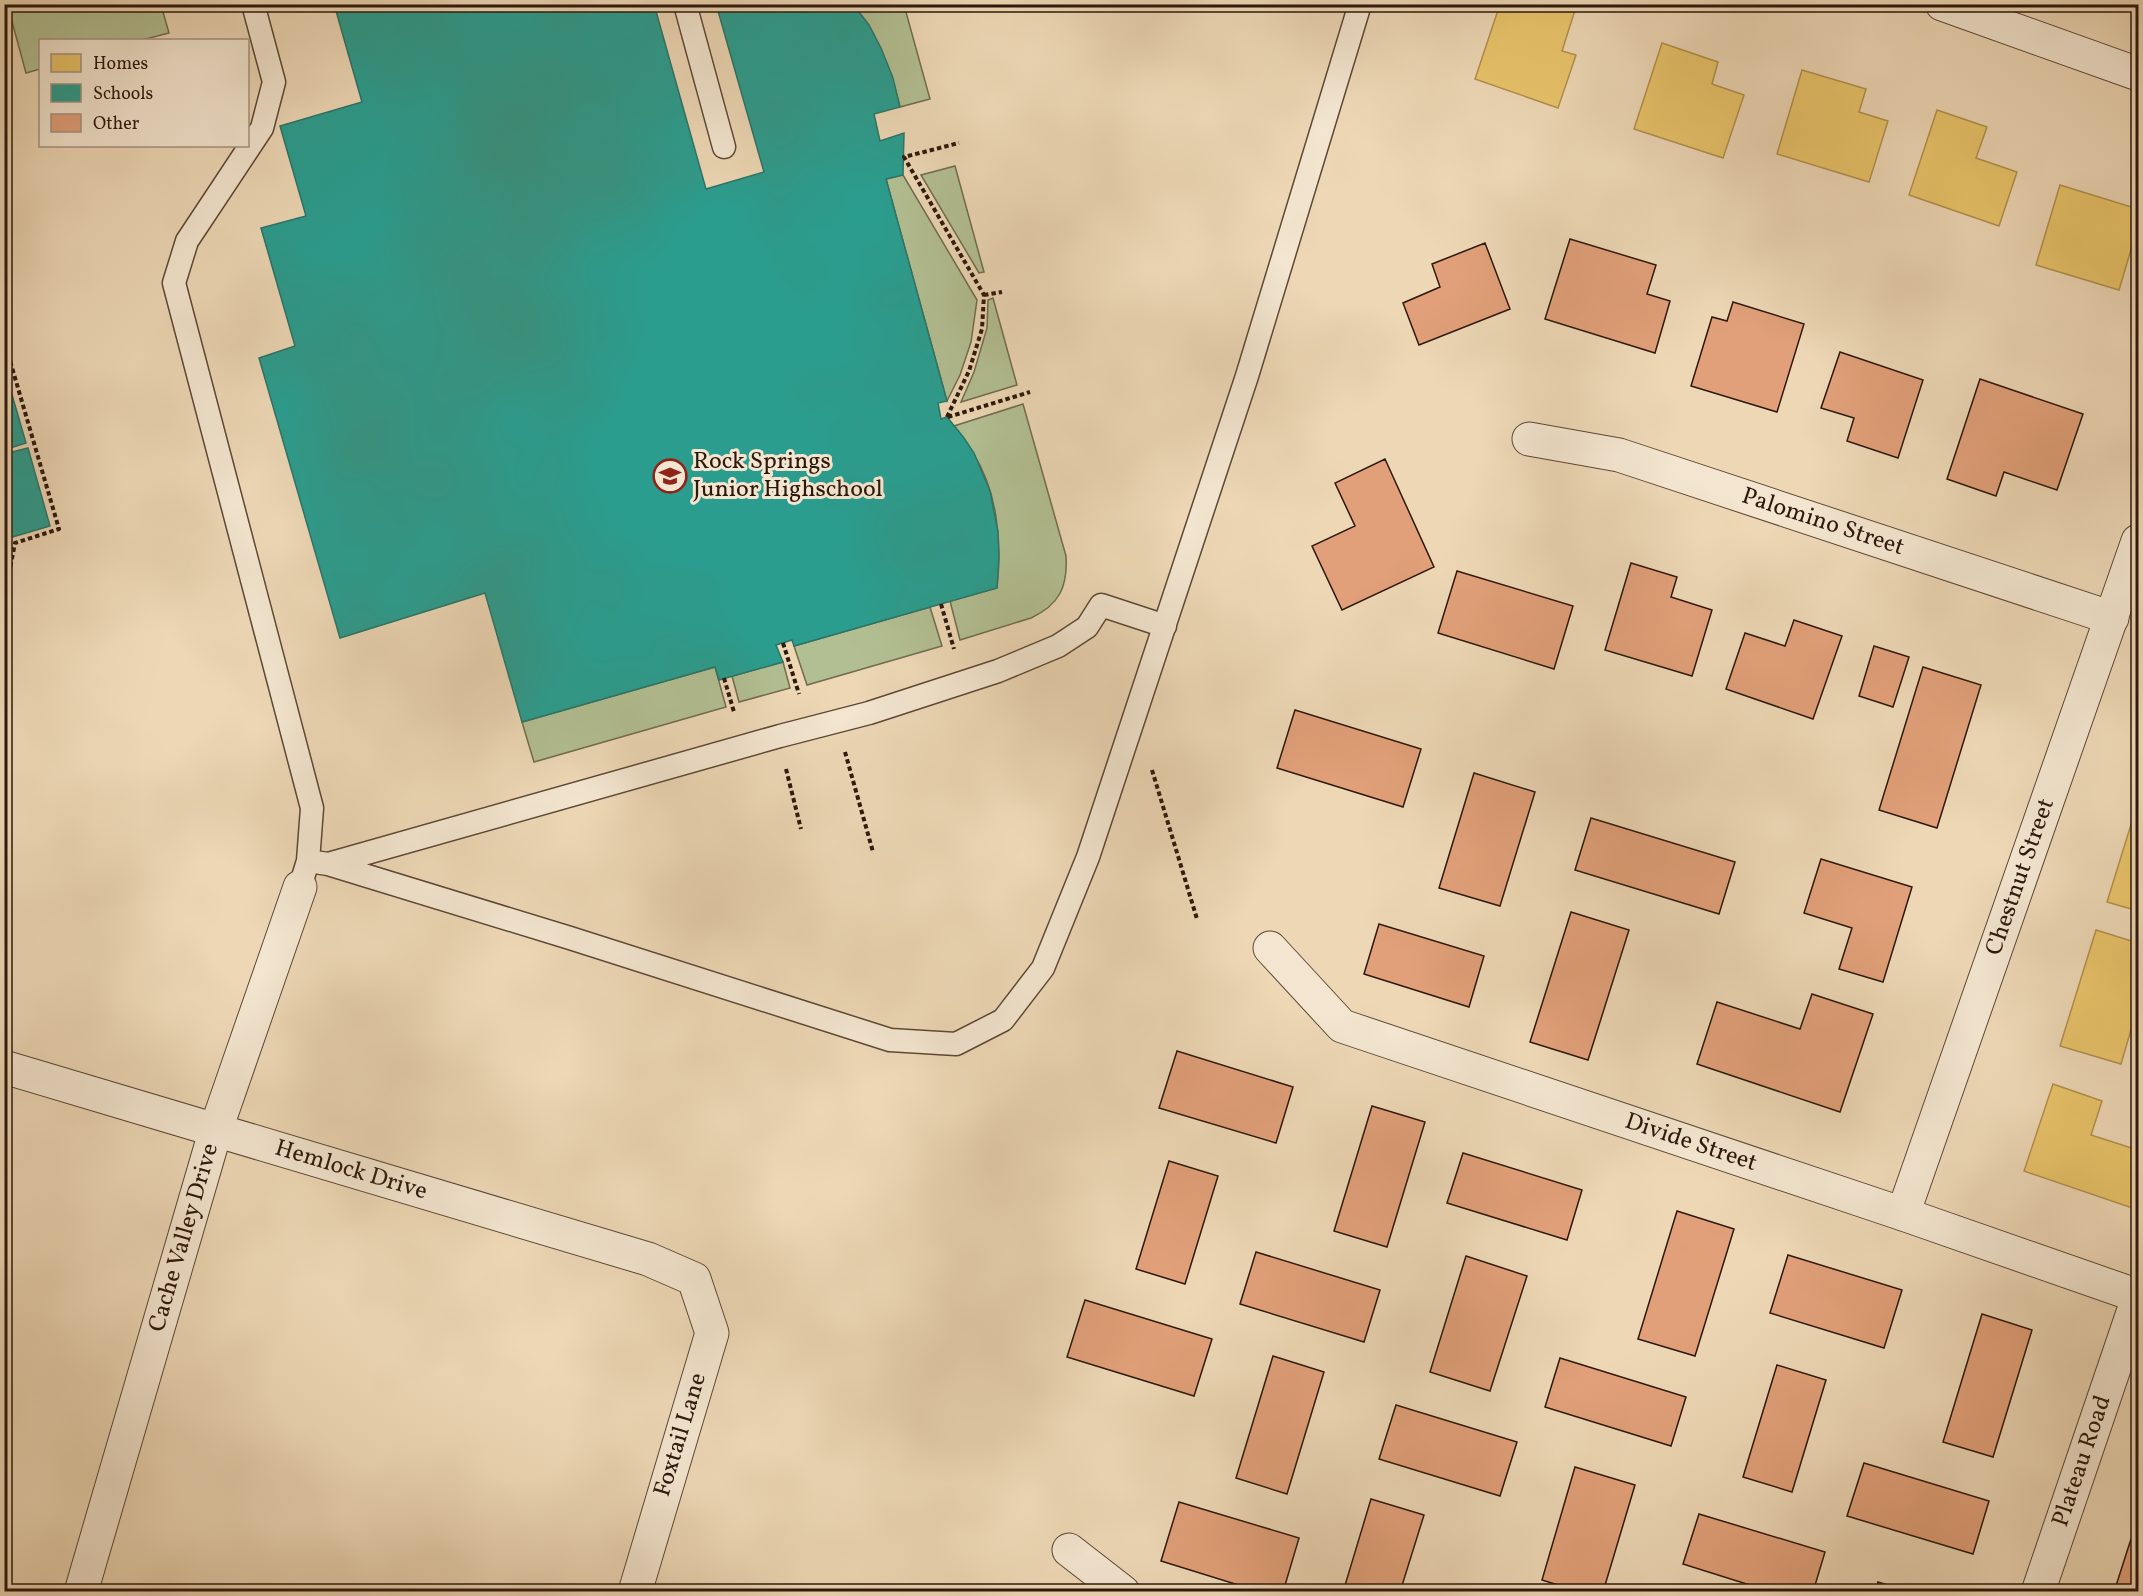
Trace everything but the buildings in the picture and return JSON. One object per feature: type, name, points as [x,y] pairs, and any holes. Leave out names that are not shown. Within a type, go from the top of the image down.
[{"type":"street","points":[[1942,4],[2139,74]]},
{"type":"street","name":"Palomino Street","points":[[1529,439],[1619,455],[2112,618]]},
{"type":"street","name":"Chestnut Street","points":[[1903,1214],[2139,541]]},
{"type":"street","name":"Cache Valley Drive","points":[[81,1592],[216,1129],[312,871]]},
{"type":"street","name":"Divide Street","points":[[1270,948],[1342,1026],[1903,1214],[2139,1297]]},
{"type":"street","name":"Hemlock Drive","points":[[4,1067],[648,1259],[694,1279]]},
{"type":"street","name":"Foxtail Lane","points":[[635,1592],[712,1333],[694,1279]]},
{"type":"street","name":"Plateau Road","points":[[2038,1592],[2139,1297]]},
{"type":"street","points":[[1069,1550],[1123,1592]]},
{"type":"lane","points":[[249,147],[261,128],[274,82],[253,4]]},
{"type":"lane","points":[[685,4],[724,147]]},
{"type":"lane","points":[[312,871],[570,938],[890,1040],[956,1044],[1003,1020],[1043,968],[1088,857],[1247,376],[1360,4]]},
{"type":"lane","points":[[249,147],[188,241],[174,283],[312,808],[312,871]]},
{"type":"lane","points":[[312,871],[780,736],[869,713],[998,671],[1058,646],[1088,627],[1101,605],[1165,626]]},
{"type":"path","points":[[959,143],[904,157],[984,295],[982,329],[969,371],[947,417],[1030,392]]},
{"type":"path","points":[[984,295],[1002,292]]},
{"type":"path","points":[[4,340],[59,529],[15,543],[8,579]]},
{"type":"path","points":[[941,604],[954,649]]},
{"type":"path","points":[[783,643],[799,694]]},
{"type":"path","points":[[724,678],[734,712]]},
{"type":"path","points":[[844,749],[873,852]]},
{"type":"path","points":[[1150,761],[1197,919]]},
{"type":"path","points":[[785,766],[801,829]]},
{"type":"green space","points":[[15,4],[161,5],[169,33],[146,39],[39,39],[39,69],[26,73],[8,7]]},
{"type":"green space","points":[[853,5],[904,5],[930,99],[900,107],[882,53]]},
{"type":"green space","points":[[955,166],[984,272],[979,273],[921,175]]},
{"type":"green space","points":[[903,175],[977,300],[971,342],[960,375],[947,401],[886,179]]},
{"type":"green space","points":[[993,298],[1017,385],[961,402],[974,372],[987,328],[988,300]]},
{"type":"green space","points":[[1023,404],[1066,556],[1063,586],[1055,601],[1041,613],[960,640],[950,601],[997,588],[999,553],[996,518],[988,484],[971,449],[954,426]]},
{"type":"green space","points":[[930,607],[942,646],[807,685],[794,646]]},
{"type":"green space","points":[[783,662],[790,688],[739,702],[732,676]]},
{"type":"green space","points":[[715,667],[726,707],[534,762],[522,722]]},
{"type":"place","name":"Rock Springs Junior Highschool","points":[[670,476]]}]
